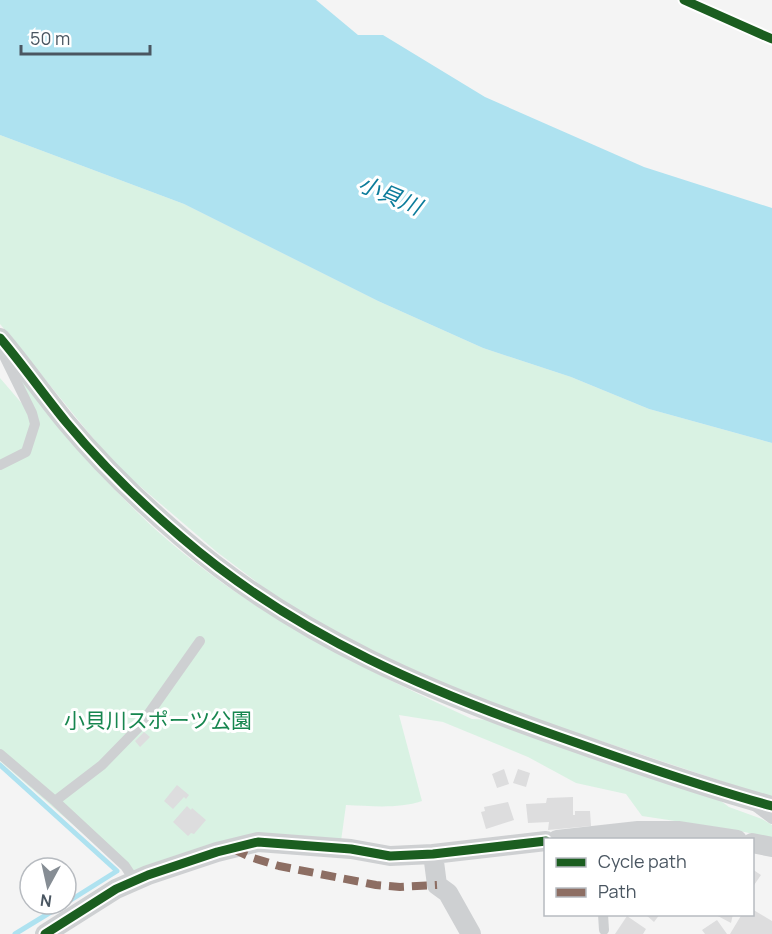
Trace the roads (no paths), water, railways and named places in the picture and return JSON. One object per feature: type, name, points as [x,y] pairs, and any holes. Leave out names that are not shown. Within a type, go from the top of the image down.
[{"type":"street","points":[[0,338],[28,370],[66,422],[141,501],[182,538],[223,570],[297,621],[355,653],[447,696],[658,772],[772,806]]},
{"type":"street","points":[[597,837],[638,831],[678,831],[712,837]]},
{"type":"street","points":[[45,934],[116,889],[217,852],[258,842],[351,849],[390,856],[433,854],[544,841]]},
{"type":"street","points":[[754,843],[772,847]]},
{"type":"street","points":[[433,854],[437,885],[448,893],[471,934]]},
{"type":"lane","points":[[0,348],[32,413],[35,424],[26,452],[0,465]]},
{"type":"lane","points":[[55,801],[102,765],[140,726],[200,641]]},
{"type":"lane","points":[[0,754],[125,866],[135,881]]},
{"type":"lane","points":[[746,799],[772,819]]},
{"type":"lane","points":[[603,916],[604,930]]},
{"type":"water","name":"小貝川","points":[[0,0],[316,0],[358,35],[383,35],[485,97],[644,167],[772,208],[772,443],[649,409],[571,377],[483,348],[378,301],[184,204],[0,135]]},
{"type":"waterway","points":[[0,765],[117,871],[78,895]]},
{"type":"waterway","points":[[15,934],[44,916]]},
{"type":"park label","name":"小貝川スポーツ公園","points":[[158,720]]}]
